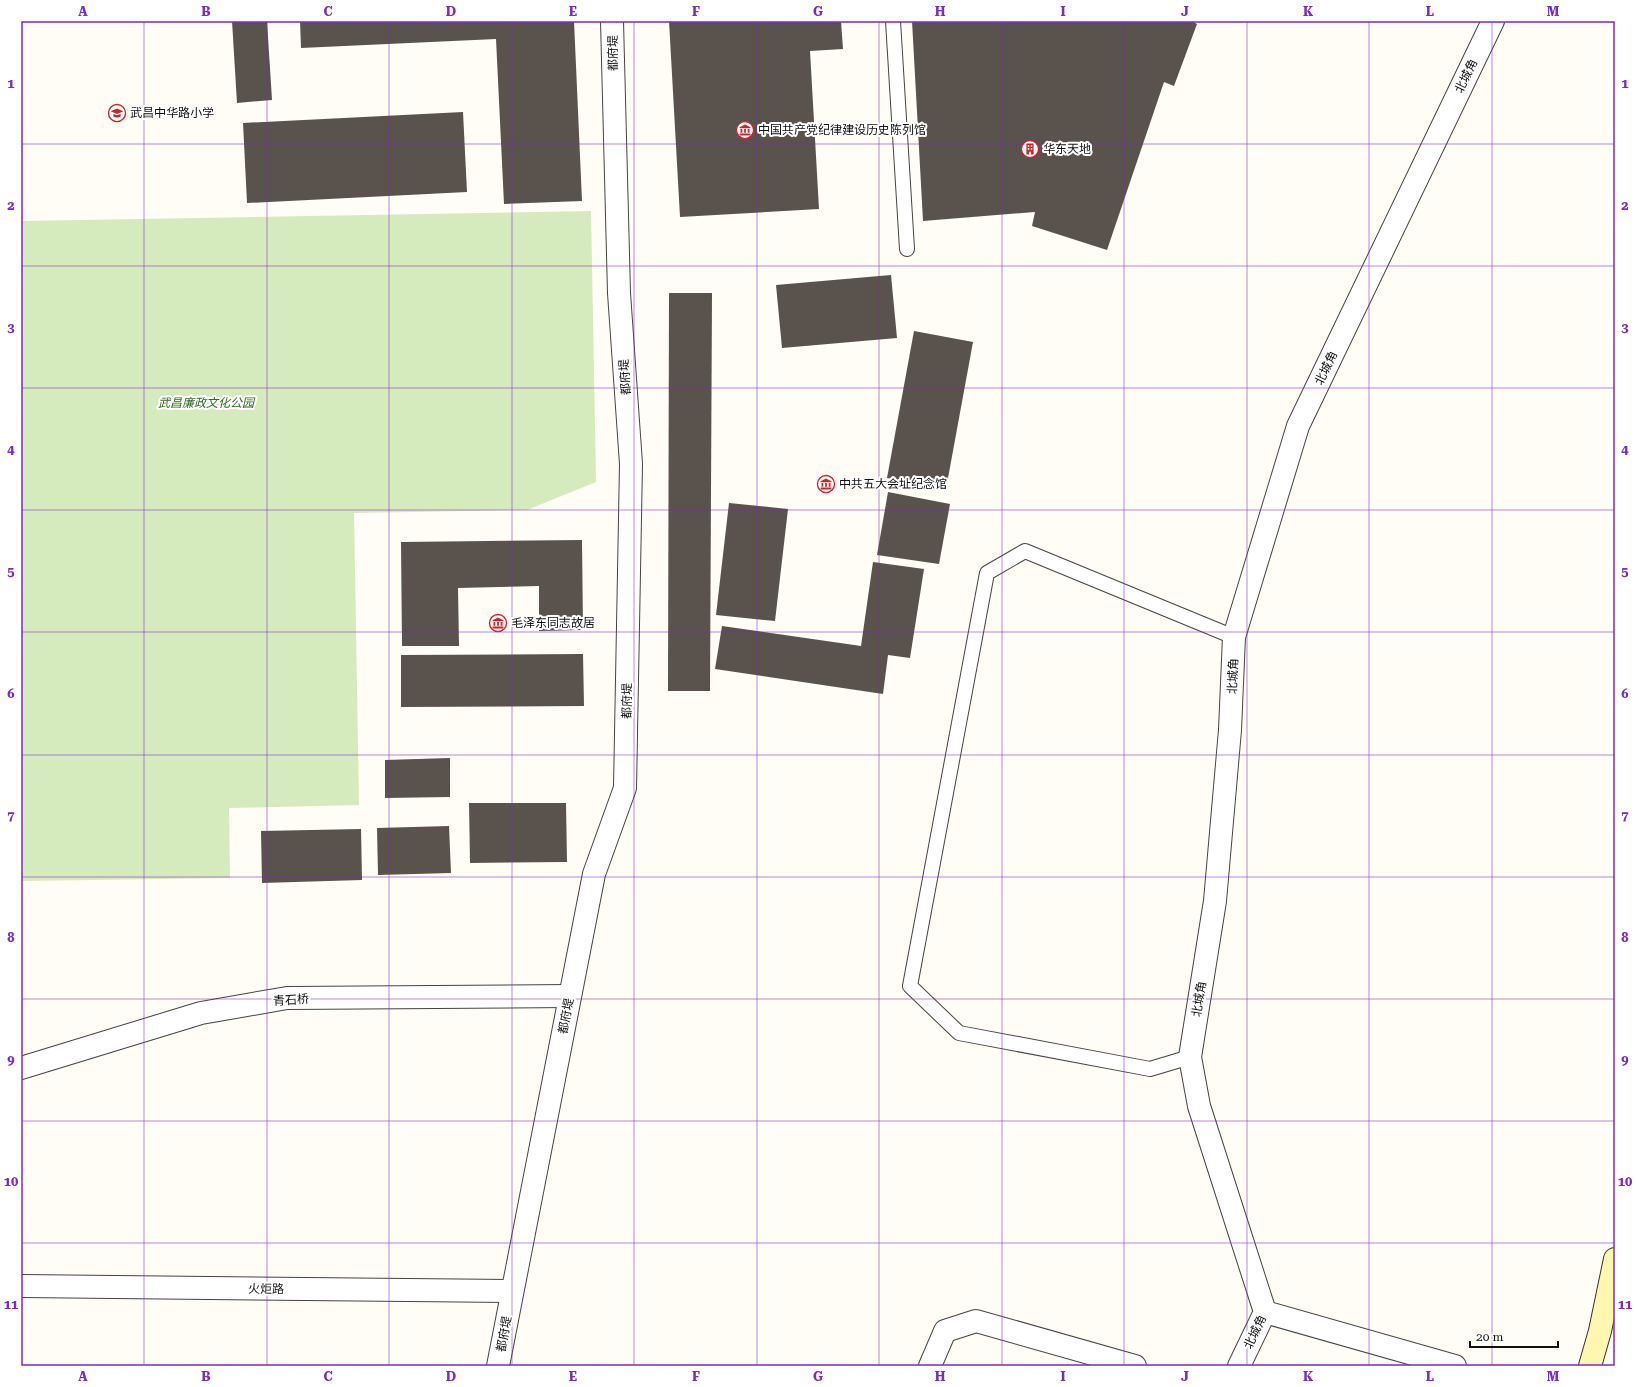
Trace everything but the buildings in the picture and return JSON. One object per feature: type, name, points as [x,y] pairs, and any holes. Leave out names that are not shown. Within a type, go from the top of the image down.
[{"type":"main road","points":[[1590,1366],[1600,1331],[1615,1259]]},
{"type":"street","name":"都府堤","points":[[498,1366],[511,1291],[594,874],[625,788],[631,464],[619,293],[612,21]]},
{"type":"street","name":"北城角","points":[[1239,1366],[1265,1312],[1199,1106],[1190,1057],[1215,901],[1230,730],[1234,637],[1298,426],[1493,21]]},
{"type":"street","name":"青石桥","points":[[21,1068],[201,1013],[287,998],[570,996]]},
{"type":"street","name":"火炬路","points":[[21,1286],[511,1291]]},
{"type":"street","points":[[1265,1312],[1456,1366]]},
{"type":"street","points":[[930,1366],[945,1331],[976,1321],[1134,1366]]},
{"type":"lane","points":[[893,21],[908,249]]},
{"type":"lane","points":[[1190,1057],[1150,1070],[959,1033],[910,986],[987,573],[1025,551],[1234,637]]},
{"type":"green space","name":"武昌廉政文化公园","points":[[591,211],[596,482],[527,510],[354,513],[359,805],[229,808],[230,878],[21,881],[21,221]]},
{"type":"place","name":"武昌中华路小学","points":[[117,113]]},
{"type":"place","name":"中国共产党纪律建设历史陈列馆","points":[[745,130]]},
{"type":"place","name":"华东天地","points":[[1030,149]]},
{"type":"place","name":"中共五大会址纪念馆","points":[[826,484]]},
{"type":"place","name":"毛泽东同志故居","points":[[498,623]]}]
